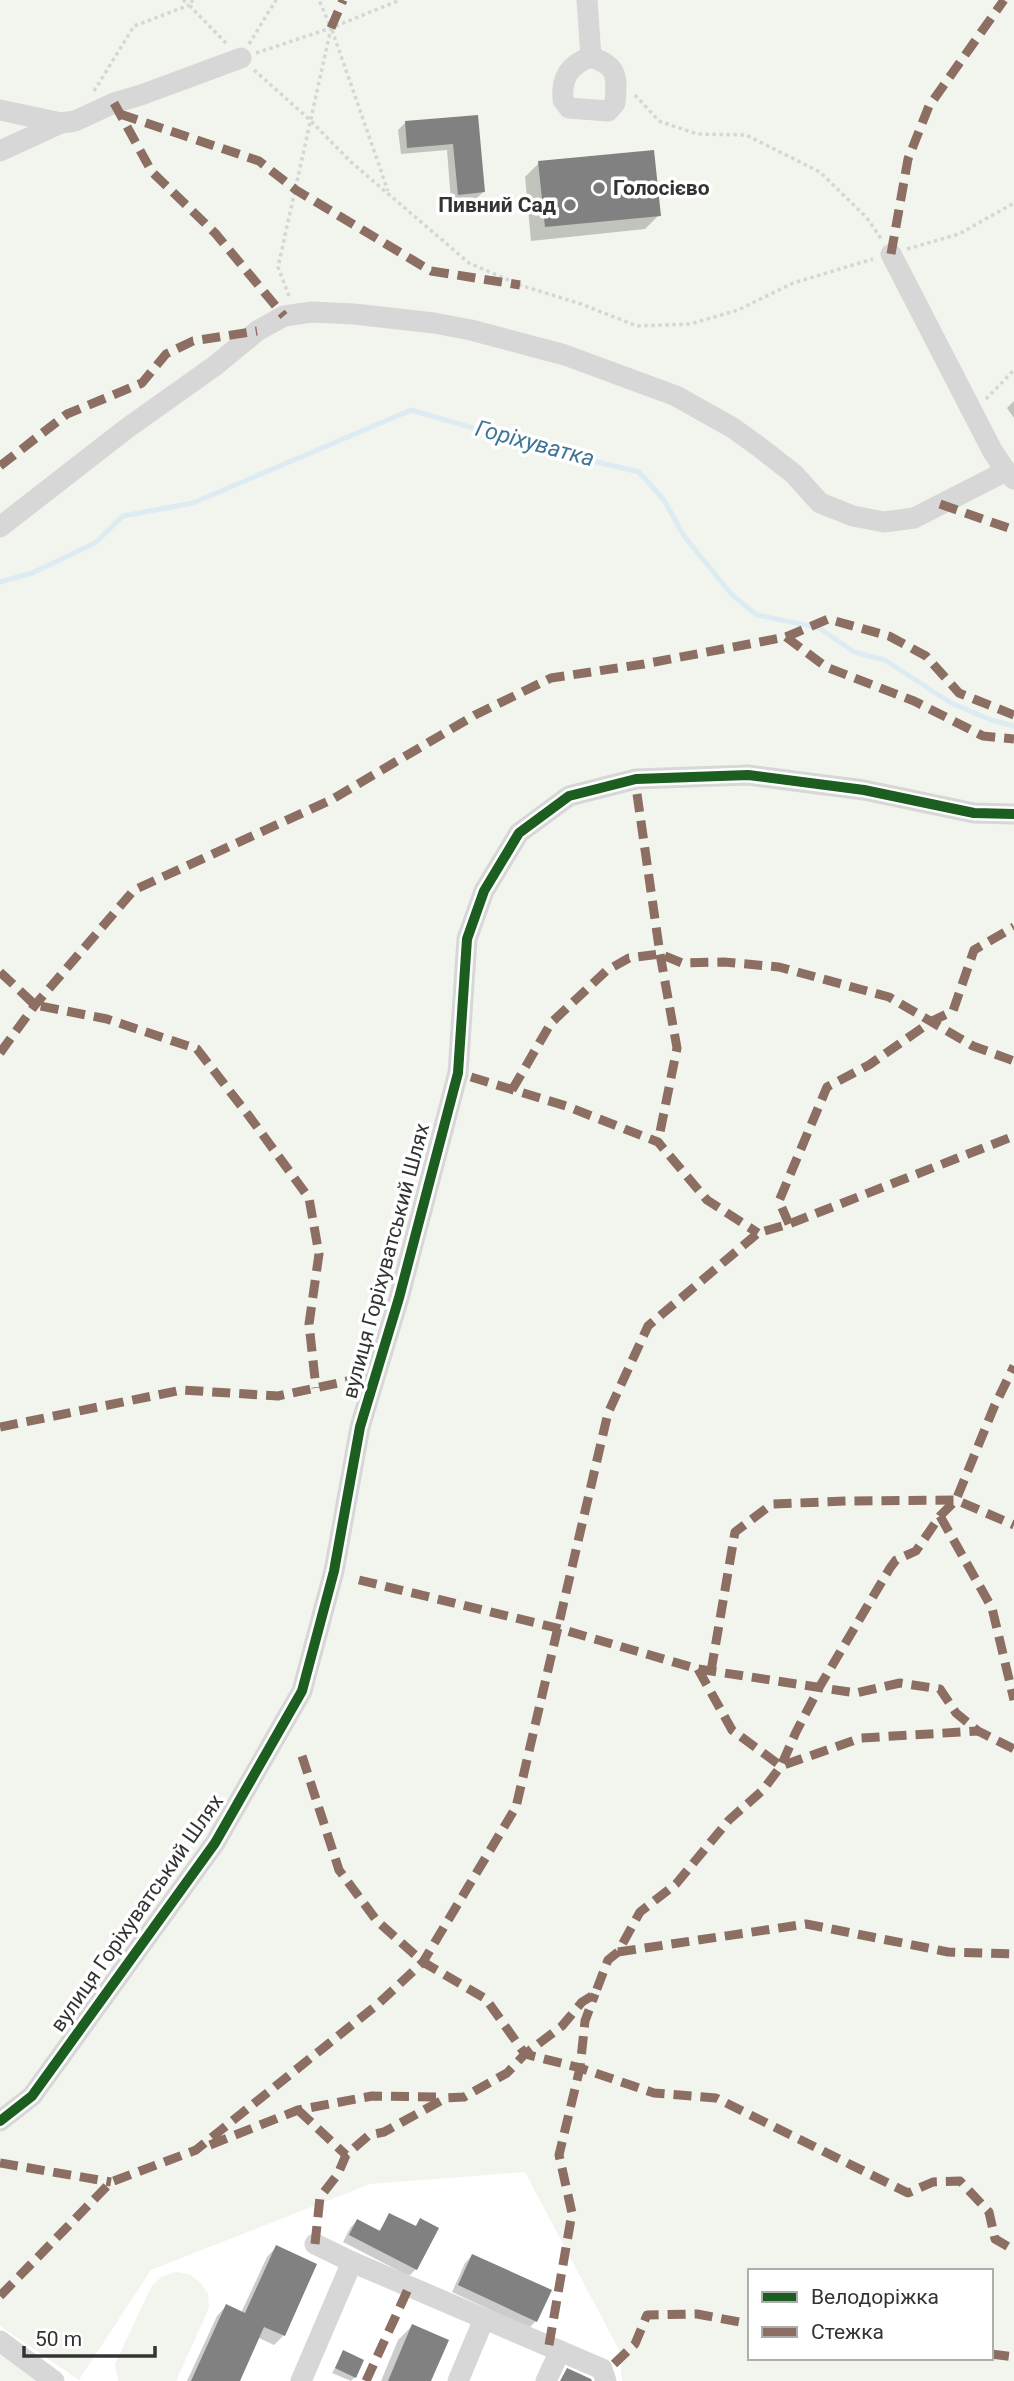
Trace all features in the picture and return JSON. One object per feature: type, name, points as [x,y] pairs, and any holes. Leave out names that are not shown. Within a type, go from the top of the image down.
[{"type":"street","points":[[587,0],[591,57]]},
{"type":"street","points":[[591,57],[603,61],[617,78],[615,103],[608,111],[569,108],[562,96],[565,76],[571,67],[580,60],[591,57]]},
{"type":"street","points":[[0,151],[114,103],[241,58]]},
{"type":"street","points":[[0,110],[66,122]]},
{"type":"street","points":[[0,527],[127,429],[216,365],[257,331],[284,316],[312,312],[434,323],[565,355],[676,396],[733,428],[794,474],[820,503],[853,516],[884,522],[914,518],[1010,475],[973,414],[891,254]]},
{"type":"street","name":"вулиця Горіхуватський Шлях","points":[[0,2121],[32,2096],[215,1843],[302,1690],[334,1572],[360,1427],[398,1298],[457,1073],[467,939],[484,891],[519,833],[569,796],[636,779],[748,775],[864,790],[974,813],[1014,814]]},
{"type":"street","points":[[315,2244],[602,2369],[607,2381]]},
{"type":"street","points":[[301,2381],[352,2262]]},
{"type":"street","points":[[458,2381],[484,2319]]},
{"type":"street","points":[[0,2341],[54,2381]]},
{"type":"street","points":[[546,2381],[560,2351]]},
{"type":"path","points":[[66,122],[90,99],[134,26],[194,0]]},
{"type":"path","points":[[241,58],[276,0]]},
{"type":"path","points":[[319,0],[389,194]]},
{"type":"path","points":[[241,58],[331,28],[400,0]]},
{"type":"path","points":[[186,2],[351,162],[469,263],[520,285],[581,304],[637,326],[690,324],[738,310],[793,283],[959,234],[1014,203]]},
{"type":"path","points":[[296,315],[278,267],[331,28]]},
{"type":"path","points":[[617,78],[659,121],[697,134],[746,135],[820,172],[867,218],[891,254]]},
{"type":"path","points":[[973,414],[1014,370]]},
{"type":"shaded area","points":[[0,0],[1014,0],[1014,2381],[622,2381],[619,2350],[525,2172],[370,2184],[151,2270],[79,2380],[0,2326]]},
{"type":"shaded area","points":[[175,2272],[189,2274],[200,2282],[208,2294],[209,2308],[176,2381],[118,2381],[115,2364],[151,2287],[161,2277]]},
{"type":"shaded area","points":[[0,2352],[43,2381],[0,2381]]},
{"type":"building","points":[[478,115],[485,192],[458,195],[453,144],[407,148],[405,121]]},
{"type":"building","name":"Голосієво","points":[[654,150],[661,216],[545,227],[538,161]]},
{"type":"building","points":[[389,2213],[416,2226],[420,2218],[439,2228],[417,2270],[349,2235],[357,2219],[380,2231]]},
{"type":"building","points":[[276,2245],[317,2264],[285,2336],[264,2327],[240,2381],[191,2381],[226,2304],[245,2313]]},
{"type":"building","points":[[472,2254],[552,2290],[537,2322],[458,2285]]},
{"type":"building","points":[[412,2324],[449,2340],[431,2381],[388,2381]]},
{"type":"building","points":[[343,2350],[364,2360],[356,2378],[335,2368]]},
{"type":"building","points":[[567,2368],[591,2379],[592,2381],[560,2381]]},
{"type":"waterway","name":"Горіхуватка","points":[[0,582],[32,573],[95,543],[123,516],[193,503],[411,410],[559,453],[639,472],[664,500],[684,536],[732,595],[757,615],[819,628],[854,652],[885,660],[951,703],[991,720],[1014,726]]},
{"type":"marked path","points":[[331,28],[343,0]]},
{"type":"marked path","points":[[891,254],[908,159],[929,106],[1004,0]]},
{"type":"marked path","points":[[114,103],[152,172],[215,233],[284,316]]},
{"type":"marked path","points":[[120,114],[259,161],[296,190],[431,271],[520,285]]},
{"type":"marked path","points":[[0,466],[67,414],[142,383],[166,354],[193,341],[257,331]]},
{"type":"marked path","points":[[940,504],[1014,530]]},
{"type":"marked path","points":[[786,637],[828,619],[889,636],[926,656],[959,693],[1014,715]]},
{"type":"marked path","points":[[0,1053],[35,1005],[134,890],[331,800],[475,715],[551,678],[644,664],[786,637],[826,667],[914,701],[983,736],[1014,739]]},
{"type":"marked path","points":[[637,794],[660,954],[677,1048],[658,1142]]},
{"type":"marked path","points":[[789,1224],[779,1201],[827,1087],[869,1065],[932,1021],[953,1011],[974,950],[1014,927]]},
{"type":"marked path","points":[[512,1090],[551,1023],[606,971],[629,958],[660,954],[682,963],[724,962],[779,967],[889,997],[973,1046],[1014,1061]]},
{"type":"marked path","points":[[0,972],[35,1005],[107,1019],[197,1049],[249,1116],[309,1198],[319,1254],[309,1324],[316,1388]]},
{"type":"marked path","points":[[471,1077],[566,1106],[658,1142],[707,1200],[758,1233]]},
{"type":"marked path","points":[[0,2296],[111,2182],[196,2150],[378,2004],[423,1962],[516,1807],[608,1413],[648,1326],[758,1233],[789,1224],[1014,1136]]},
{"type":"marked path","points":[[315,2244],[320,2197],[338,2174],[346,2155],[369,2135],[384,2132],[446,2098],[464,2097],[507,2073],[525,2054],[562,2026],[582,2002],[595,1994],[608,1960],[618,1952],[640,1912],[676,1884],[729,1820],[763,1790],[781,1766],[820,1686],[890,1568],[896,1560],[916,1551],[940,1516],[956,1500],[1014,1366]]},
{"type":"marked path","points":[[0,1427],[182,1390],[278,1396],[376,1375]]},
{"type":"marked path","points":[[711,1671],[735,1532],[772,1504],[956,1500],[1014,1525]]},
{"type":"marked path","points":[[940,1516],[992,1608],[1014,1700]]},
{"type":"marked path","points":[[359,1580],[557,1628],[698,1669],[856,1693],[900,1683],[940,1689],[956,1713],[978,1731],[1014,1749]]},
{"type":"marked path","points":[[698,1669],[732,1730],[781,1766],[861,1738],[978,1731]]},
{"type":"marked path","points":[[302,1756],[339,1870],[377,1921],[423,1962],[486,1999],[525,2054],[580,2068],[654,2093],[716,2098],[908,2193],[933,2182],[960,2181],[989,2212],[995,2239],[1014,2250]]},
{"type":"marked path","points":[[618,1952],[806,1924],[948,1952],[1014,1954]]},
{"type":"marked path","points":[[549,2345],[572,2213],[559,2155],[580,2068],[585,2021],[595,1994]]},
{"type":"marked path","points":[[210,2145],[298,2110],[372,2096],[443,2097]]},
{"type":"marked path","points":[[298,2110],[346,2155]]},
{"type":"marked path","points":[[0,2163],[111,2182]]},
{"type":"marked path","points":[[366,2381],[409,2287]]},
{"type":"marked path","points":[[614,2364],[635,2344],[647,2315],[697,2314],[748,2324]]},
{"type":"marked path","points":[[993,2354],[1014,2357]]},
{"type":"cycle path","points":[[0,2121],[32,2096],[215,1843],[302,1691],[334,1571],[360,1427],[399,1298],[458,1073],[467,939],[484,891],[519,833],[569,796],[636,779],[748,775],[864,790],[974,813],[1014,814]]},
{"type":"place","name":"Голосієво","points":[[599,188]]},
{"type":"place","name":"Пивний Сад","points":[[570,205]]}]
